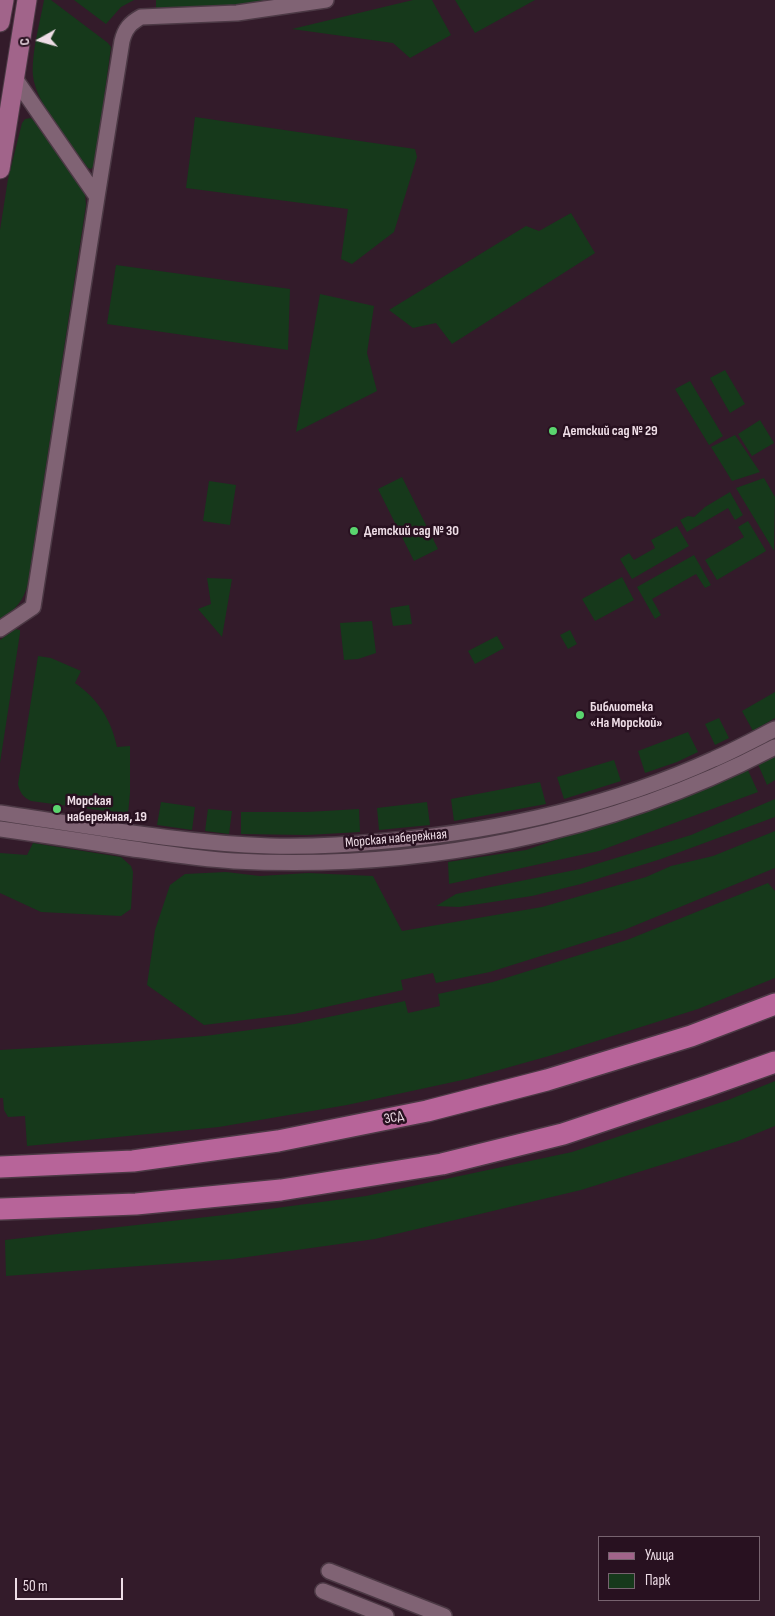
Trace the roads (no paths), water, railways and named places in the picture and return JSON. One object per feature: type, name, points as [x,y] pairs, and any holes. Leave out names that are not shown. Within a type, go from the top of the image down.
[{"type":"highway","name":"ЗСД","points":[[0,1167],[143,1160],[278,1141],[427,1112],[547,1080],[677,1040],[775,1004]]},
{"type":"highway","points":[[1,1209],[136,1204],[281,1190],[442,1164],[563,1134],[775,1062]]},
{"type":"main road","points":[[0,22],[4,0]]},
{"type":"main road","points":[[0,169],[27,0]]},
{"type":"street","points":[[0,629],[33,607],[120,51],[125,31],[130,23],[141,17],[237,13],[326,0]]},
{"type":"street","points":[[14,76],[97,197]]},
{"type":"street","name":"Морская набережная","points":[[0,813],[197,841],[235,844],[308,846],[420,838],[511,824],[593,803],[658,782],[715,759],[775,728]]},
{"type":"street","name":"Морская набережная","points":[[0,829],[195,858],[233,861],[308,863],[417,855],[502,842],[588,821],[676,792],[725,772],[775,747]]},
{"type":"street","points":[[329,1571],[444,1616]]},
{"type":"street","points":[[323,1591],[386,1616]]},
{"type":"place","name":"Детский сад № 29","points":[[553,431]]},
{"type":"place","name":"Детский сад № 30","points":[[354,531]]},
{"type":"place","name":"Библиотека «На Морской»","points":[[580,715]]},
{"type":"place","name":"Морская набережная, 19","points":[[57,809]]}]
